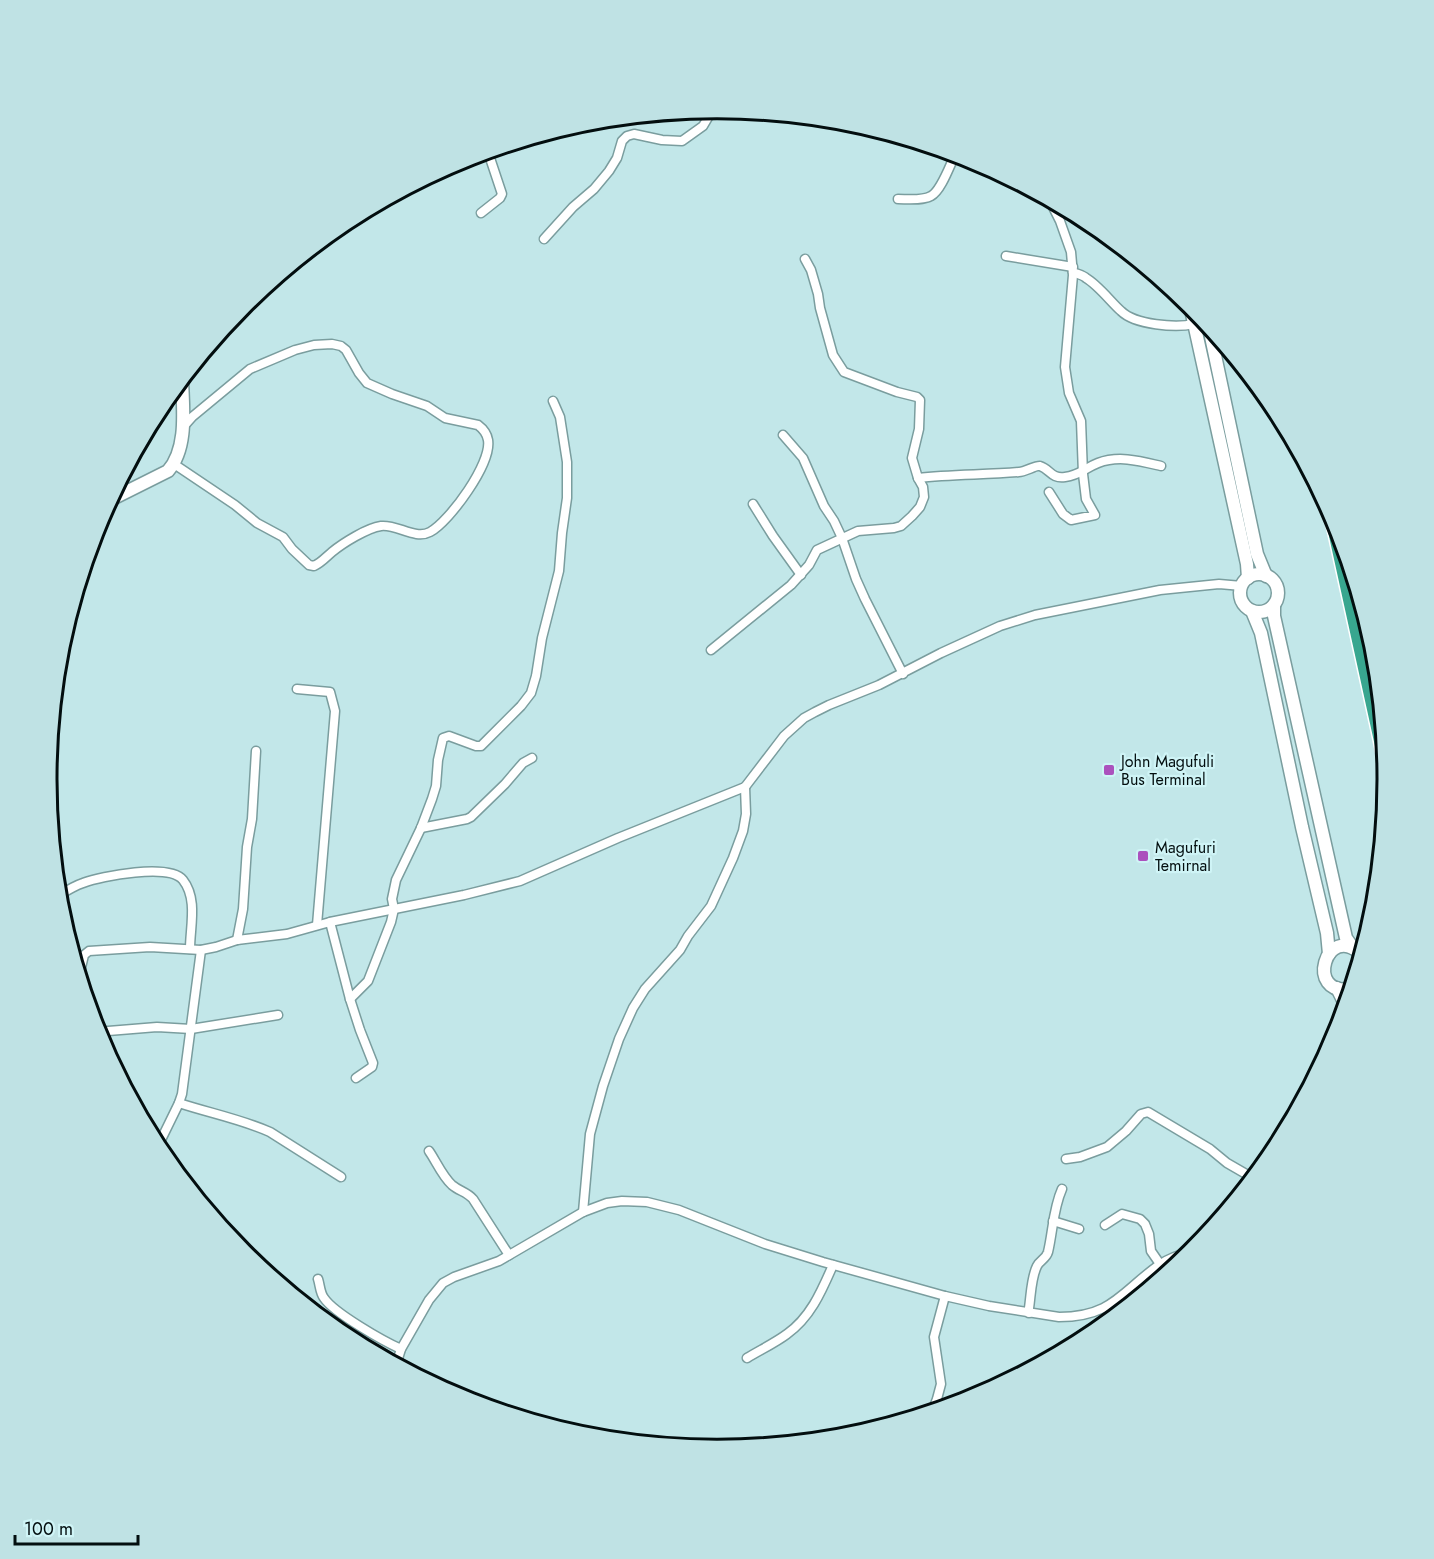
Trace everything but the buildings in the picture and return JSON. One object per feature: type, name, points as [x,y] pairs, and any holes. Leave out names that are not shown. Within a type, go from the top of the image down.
[{"type":"highway","points":[[1347,582],[1371,693]]},
{"type":"street","points":[[544,239],[609,171],[617,158],[622,141],[627,136],[634,134],[662,140],[682,141],[704,126],[707,119]]},
{"type":"street","points":[[481,213],[502,194],[491,160]]},
{"type":"street","points":[[898,199],[926,198],[932,195],[952,163]]},
{"type":"street","points":[[1049,492],[1063,514],[1071,520],[1095,515],[1086,499],[1081,421],[1069,393],[1065,367],[1073,270],[1071,252],[1056,214]]},
{"type":"street","points":[[1006,256],[1073,270],[1086,278],[1120,311],[1132,319],[1182,326],[1194,324],[1247,564],[1245,582],[1241,591],[1242,601],[1252,611],[1261,633],[1327,933],[1329,954]]},
{"type":"street","points":[[711,650],[791,585],[809,565],[817,550],[858,531],[884,530],[905,523],[920,507],[924,497],[923,487],[912,458],[920,429],[920,400],[846,374],[841,369],[833,355],[812,270],[805,259]]},
{"type":"street","points":[[1212,343],[1257,554],[1266,576]]},
{"type":"street","points":[[174,464],[235,505],[257,523],[283,537],[309,565],[314,566],[344,544],[376,527],[388,526],[419,535],[436,528],[459,505],[473,483],[488,446],[488,437],[478,424],[445,418],[427,406],[367,383],[346,350],[332,344],[314,345],[295,350],[250,369],[240,375],[228,389],[184,426]]},
{"type":"street","points":[[122,494],[168,471],[174,464],[184,426],[183,393]]},
{"type":"street","points":[[350,999],[368,981],[394,909],[392,899],[396,880],[432,799],[443,738],[449,736],[481,746],[520,706],[531,693],[534,685],[542,638],[559,572],[567,498],[567,462],[560,417],[553,401]]},
{"type":"street","points":[[783,435],[803,458],[824,506],[842,538],[864,598],[903,674]]},
{"type":"street","points":[[918,478],[955,474],[1023,472],[1037,466],[1053,476],[1064,477],[1083,472],[1094,464],[1106,460],[1132,459],[1161,466]]},
{"type":"street","points":[[753,504],[801,575]]},
{"type":"street","points":[[82,961],[84,955],[89,951],[150,947],[201,950],[237,940],[287,933],[520,881],[618,838],[745,788],[784,736],[804,718],[903,674],[967,640],[1000,626],[1035,615],[1160,590],[1245,582],[1257,575],[1266,576],[1276,586],[1278,596],[1274,605],[1274,616],[1276,627],[1340,915],[1346,939],[1355,949]]},
{"type":"street","points":[[1252,611],[1262,612],[1274,605]]},
{"type":"street","points":[[297,689],[330,693],[335,711],[316,925]]},
{"type":"street","points":[[237,940],[243,909],[256,751]]},
{"type":"street","points":[[421,828],[471,817],[523,763],[532,758]]},
{"type":"street","points":[[583,1212],[590,1134],[619,1039],[633,1008],[645,989],[680,950],[711,906],[743,831],[746,814],[745,788]]},
{"type":"street","points":[[67,891],[83,883],[123,873],[160,873],[177,876],[185,884],[191,901],[190,949]]},
{"type":"street","points":[[330,922],[350,999],[373,1063],[372,1067],[356,1078]]},
{"type":"street","points":[[1343,990],[1329,982],[1324,973],[1324,963],[1329,954],[1337,948],[1347,946],[1355,950]]},
{"type":"street","points":[[162,1137],[179,1103],[185,1080],[185,1061],[201,950]]},
{"type":"street","points":[[1337,988],[1341,995]]},
{"type":"street","points":[[107,1031],[157,1027],[191,1029],[278,1015]]},
{"type":"street","points":[[179,1103],[258,1126],[341,1177]]},
{"type":"street","points":[[1066,1160],[1107,1147],[1141,1114],[1148,1112],[1210,1149],[1227,1163],[1246,1174]]},
{"type":"street","points":[[429,1151],[449,1182],[473,1199],[509,1255]]},
{"type":"street","points":[[1029,1313],[1035,1272],[1037,1266],[1047,1256],[1056,1203],[1062,1188]]},
{"type":"street","points":[[398,1357],[400,1349],[429,1300],[443,1283],[498,1261],[583,1212],[606,1203],[647,1202],[679,1210],[765,1244],[833,1265],[945,1296],[1029,1313],[1069,1317],[1097,1312],[1112,1304],[1160,1264],[1170,1260]]},
{"type":"street","points":[[1105,1225],[1122,1214],[1140,1220],[1148,1228],[1151,1251],[1160,1264]]},
{"type":"street","points":[[1053,1221],[1079,1229]]},
{"type":"street","points":[[747,1358],[793,1330],[815,1304],[833,1265]]},
{"type":"street","points":[[318,1279],[322,1295],[328,1303],[360,1326],[400,1349]]},
{"type":"street","points":[[936,1401],[940,1391],[940,1375],[934,1337],[945,1296]]},
{"type":"place","name":"John Magufuli Bus Terminal","points":[[1109,770]]},
{"type":"place","name":"Magufuri Temirnal","points":[[1143,856]]}]
